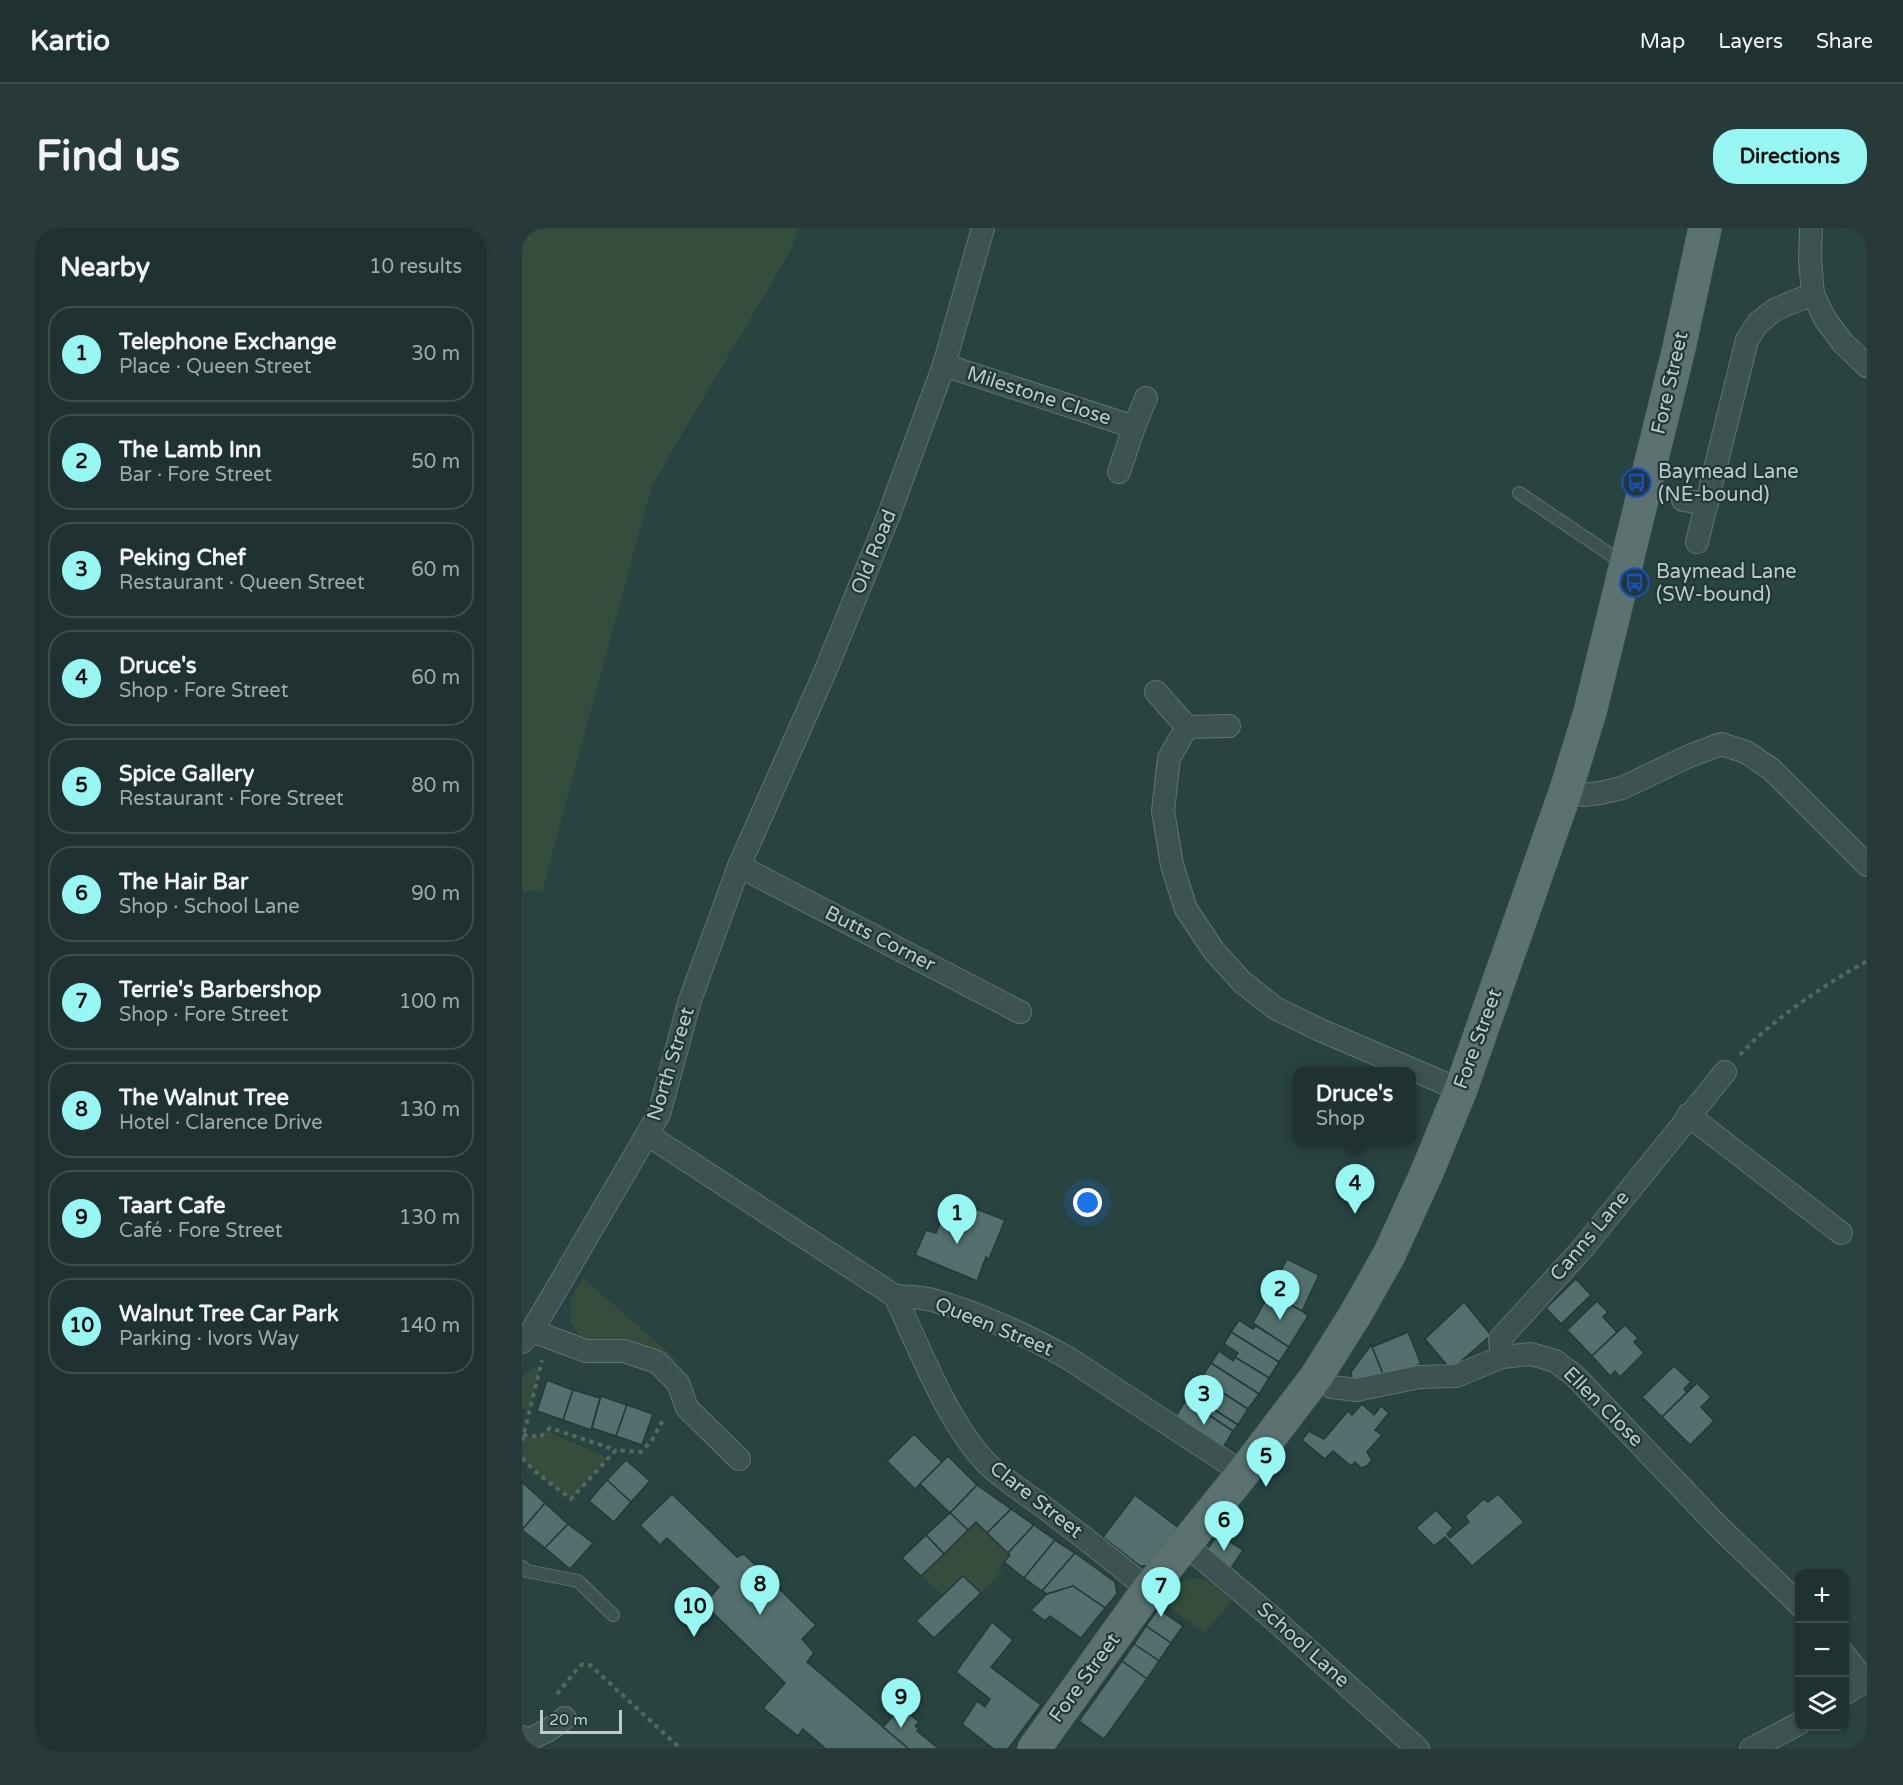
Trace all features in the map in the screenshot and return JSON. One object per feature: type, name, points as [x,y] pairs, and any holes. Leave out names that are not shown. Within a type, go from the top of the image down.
[{"type":"main road","name":"Fore Street","points":[[1034,1749],[1148,1590],[1317,1377],[1389,1255],[1427,1172],[1461,1089],[1566,790],[1590,712],[1679,348],[1705,228]]},
{"type":"street","name":"Old Road","points":[[739,866],[825,672],[884,528],[944,365],[983,228]]},
{"type":"street","points":[[1811,228],[1810,259],[1813,294],[1825,319],[1843,343],[1867,366]]},
{"type":"street","points":[[1698,542],[1747,340],[1758,323],[1776,309],[1813,294]]},
{"type":"street","name":"Milestone Close","points":[[944,365],[1134,427]]},
{"type":"street","name":"Milestone Close","points":[[1119,472],[1146,398]]},
{"type":"street","points":[[1683,500],[1707,504]]},
{"type":"street","points":[[1156,692],[1187,727],[1229,726]]},
{"type":"street","points":[[1187,727],[1169,758],[1163,811],[1172,866],[1186,909],[1214,951],[1242,982],[1275,1008],[1320,1030],[1408,1067]]},
{"type":"street","points":[[1566,790],[1583,795],[1622,788],[1687,757],[1721,744],[1746,752],[1771,770],[1867,865]]},
{"type":"street","name":"Butts Corner","points":[[739,866],[1020,1012]]},
{"type":"street","name":"North Street","points":[[527,1337],[659,1114],[690,1000],[739,866]]},
{"type":"street","points":[[1416,1070],[1461,1089]]},
{"type":"street","name":"Canns Lane","points":[[1502,1357],[1500,1340],[1583,1248],[1725,1072]]},
{"type":"street","points":[[1688,1115],[1841,1233]]},
{"type":"street","name":"Queen Street","points":[[648,1135],[895,1296],[935,1300],[1039,1342],[1068,1358],[1243,1473]]},
{"type":"street","name":"Clare Street","points":[[895,1296],[930,1372],[958,1425],[993,1469],[1148,1590]]},
{"type":"street","points":[[527,1337],[586,1351],[624,1351],[657,1362],[678,1383],[687,1408],[739,1459]]},
{"type":"street","name":"Ellen Close","points":[[1317,1377],[1332,1387],[1356,1390],[1419,1377],[1456,1376],[1502,1357],[1530,1354],[1555,1361],[1575,1376],[1718,1526],[1795,1600]]},
{"type":"street","name":"School Lane","points":[[1185,1544],[1269,1615],[1418,1749]]},
{"type":"street","points":[[1849,1659],[1866,1680],[1849,1691]]},
{"type":"street","points":[[524,1742],[550,1729],[558,1709]]},
{"type":"street","points":[[1751,1749],[1795,1726]]},
{"type":"lane","points":[[1520,493],[1627,566]]},
{"type":"lane","points":[[522,1567],[527,1571],[579,1581],[613,1615]]},
{"type":"path","points":[[1725,1072],[1745,1049],[1785,1016],[1815,993],[1867,961]]},
{"type":"path","points":[[522,1441],[542,1359],[550,1358]]},
{"type":"path","points":[[523,1435],[540,1437],[550,1428],[616,1450],[641,1452],[652,1440],[668,1409]]},
{"type":"path","points":[[522,1458],[538,1474],[571,1499],[616,1450]]},
{"type":"path","points":[[558,1709],[579,1667],[583,1664],[590,1665],[681,1749]]},
{"type":"green space","points":[[522,228],[798,228],[791,250],[652,485],[542,891],[522,891]]},
{"type":"green space","points":[[583,1278],[685,1367],[655,1349],[583,1340],[570,1323],[571,1299]]},
{"type":"green space","points":[[535,1367],[539,1372],[530,1410],[522,1408],[522,1377]]},
{"type":"green space","points":[[547,1431],[608,1458],[571,1499],[538,1474],[522,1458],[523,1435],[540,1437]]},
{"type":"green space","points":[[976,1522],[1010,1555],[997,1569],[1002,1573],[981,1593],[963,1576],[943,1595],[921,1576]]},
{"type":"green space","points":[[1193,1578],[1210,1583],[1232,1602],[1204,1633],[1163,1603],[1180,1582]]},
{"type":"building","points":[[950,1199],[1005,1220],[989,1259],[986,1257],[977,1281],[915,1255],[926,1230],[936,1233]]},
{"type":"building","points":[[1287,1259],[1319,1275],[1302,1311],[1269,1294]]},
{"type":"building","points":[[1576,1279],[1591,1295],[1561,1324],[1546,1308]]},
{"type":"building","points":[[1269,1294],[1308,1316],[1289,1347],[1253,1323]]},
{"type":"building","points":[[1597,1301],[1608,1312],[1603,1317],[1617,1332],[1592,1356],[1567,1330]]},
{"type":"building","points":[[1464,1302],[1491,1335],[1451,1370],[1425,1339]]},
{"type":"building","points":[[1239,1320],[1253,1329],[1256,1326],[1289,1347],[1279,1362],[1231,1332]]},
{"type":"building","points":[[1625,1325],[1638,1338],[1634,1342],[1644,1353],[1620,1377],[1615,1371],[1610,1376],[1592,1356]]},
{"type":"building","points":[[1231,1332],[1279,1362],[1269,1378],[1235,1357],[1238,1353],[1224,1344]]},
{"type":"building","points":[[1408,1332],[1421,1364],[1385,1379],[1372,1347]]},
{"type":"building","points":[[1371,1345],[1385,1379],[1352,1379],[1351,1372]]},
{"type":"building","points":[[1219,1351],[1233,1361],[1235,1357],[1269,1378],[1259,1394],[1211,1363]]},
{"type":"building","points":[[1211,1363],[1259,1394],[1248,1409],[1215,1388],[1218,1384],[1203,1375]]},
{"type":"building","points":[[1674,1366],[1691,1382],[1684,1389],[1687,1392],[1662,1417],[1642,1397]]},
{"type":"building","points":[[547,1380],[573,1390],[563,1420],[537,1411]]},
{"type":"building","points":[[1198,1382],[1212,1392],[1215,1388],[1248,1409],[1238,1425],[1190,1394]]},
{"type":"building","points":[[1697,1383],[1711,1397],[1701,1407],[1714,1421],[1690,1445],[1662,1417]]},
{"type":"building","points":[[573,1390],[600,1398],[591,1430],[563,1420]]},
{"type":"building","points":[[1190,1394],[1238,1425],[1233,1431],[1186,1400]]},
{"type":"building","points":[[601,1396],[627,1405],[616,1436],[592,1428]]},
{"type":"building","points":[[1186,1400],[1233,1431],[1224,1446],[1219,1448],[1174,1419]]},
{"type":"building","points":[[1362,1404],[1374,1415],[1381,1406],[1389,1413],[1375,1430],[1382,1435],[1367,1452],[1372,1460],[1367,1466],[1361,1468],[1355,1462],[1351,1466],[1333,1451],[1325,1459],[1302,1440],[1309,1431],[1324,1439],[1348,1411],[1352,1415]]},
{"type":"building","points":[[627,1405],[653,1414],[642,1445],[616,1436]]},
{"type":"building","points":[[914,1434],[942,1462],[915,1489],[887,1461]]},
{"type":"building","points":[[948,1456],[977,1485],[950,1513],[920,1484]]},
{"type":"building","points":[[626,1460],[650,1481],[631,1502],[607,1480]]},
{"type":"building","points":[[607,1480],[631,1502],[614,1522],[589,1501]]},
{"type":"building","points":[[522,1484],[545,1503],[522,1530]]},
{"type":"building","points":[[977,1485],[1011,1509],[987,1533],[976,1522],[968,1530],[950,1513]]},
{"type":"building","points":[[672,1494],[737,1557],[744,1554],[816,1625],[802,1639],[814,1653],[807,1662],[909,1749],[826,1749],[803,1729],[798,1736],[763,1708],[785,1683],[704,1604],[719,1587],[667,1538],[660,1545],[640,1525]]},
{"type":"building","points":[[1498,1494],[1524,1522],[1472,1566],[1445,1537],[1434,1546],[1416,1528],[1436,1510],[1453,1528],[1447,1534],[1450,1538],[1469,1522],[1465,1516],[1484,1499],[1488,1502]]},
{"type":"building","points":[[1135,1495],[1179,1528],[1151,1566],[1140,1566],[1103,1537]]},
{"type":"building","points":[[545,1503],[568,1524],[545,1548],[522,1530]]},
{"type":"building","points":[[1011,1509],[1034,1525],[1008,1553],[987,1533]]},
{"type":"building","points":[[950,1513],[968,1530],[944,1554],[926,1535]]},
{"type":"building","points":[[568,1524],[593,1543],[570,1569],[545,1548]]},
{"type":"building","points":[[1034,1525],[1055,1540],[1024,1578],[1004,1562],[1010,1555],[1008,1553]]},
{"type":"building","points":[[1218,1534],[1243,1550],[1231,1568],[1206,1551]]},
{"type":"building","points":[[926,1535],[944,1554],[921,1576],[902,1558]]},
{"type":"building","points":[[1055,1540],[1075,1553],[1042,1591],[1024,1578]]},
{"type":"building","points":[[1075,1553],[1115,1582],[1117,1594],[1105,1608],[1073,1586],[1047,1594],[1042,1591]]},
{"type":"building","points":[[963,1576],[981,1593],[934,1638],[916,1621]]},
{"type":"building","points":[[1073,1586],[1105,1608],[1081,1638],[1050,1616],[1045,1621],[1031,1610],[1047,1594]]},
{"type":"building","points":[[1158,1609],[1183,1626],[1171,1643],[1146,1626]]},
{"type":"building","points":[[992,1622],[1013,1640],[991,1667],[1041,1705],[1008,1749],[994,1749],[962,1724],[977,1701],[985,1707],[990,1699],[956,1672]]},
{"type":"building","points":[[1146,1626],[1171,1643],[1159,1661],[1134,1644]]},
{"type":"building","points":[[1134,1644],[1159,1661],[1147,1679],[1122,1661]]},
{"type":"building","points":[[1122,1661],[1147,1679],[1104,1739],[1079,1721]]},
{"type":"building","points":[[901,1707],[919,1722],[915,1726],[919,1729],[917,1731],[939,1749],[909,1749],[883,1727]]},
{"type":"place","name":"Baymead Lane (NE-bound)","points":[[1637,483]]},
{"type":"place","name":"Baymead Lane (SW-bound)","points":[[1635,583]]},
{"type":"place","name":"Druce's","points":[[1355,1214]]},
{"type":"place","name":"Telephone Exchange","points":[[957,1244]]},
{"type":"place","name":"The Lamb Inn","points":[[1280,1320]]},
{"type":"place","name":"Peking Chef","points":[[1204,1425]]},
{"type":"place","name":"Spice Gallery","points":[[1266,1487]]},
{"type":"place","name":"The Hair Bar","points":[[1224,1551]]},
{"type":"place","name":"The Walnut Tree","points":[[760,1615]]},
{"type":"place","name":"Terrie's Barbershop","points":[[1161,1617]]},
{"type":"place","name":"Walnut Tree Car Park","points":[[694,1637]]},
{"type":"place","name":"Taart Cafe","points":[[901,1728]]}]
